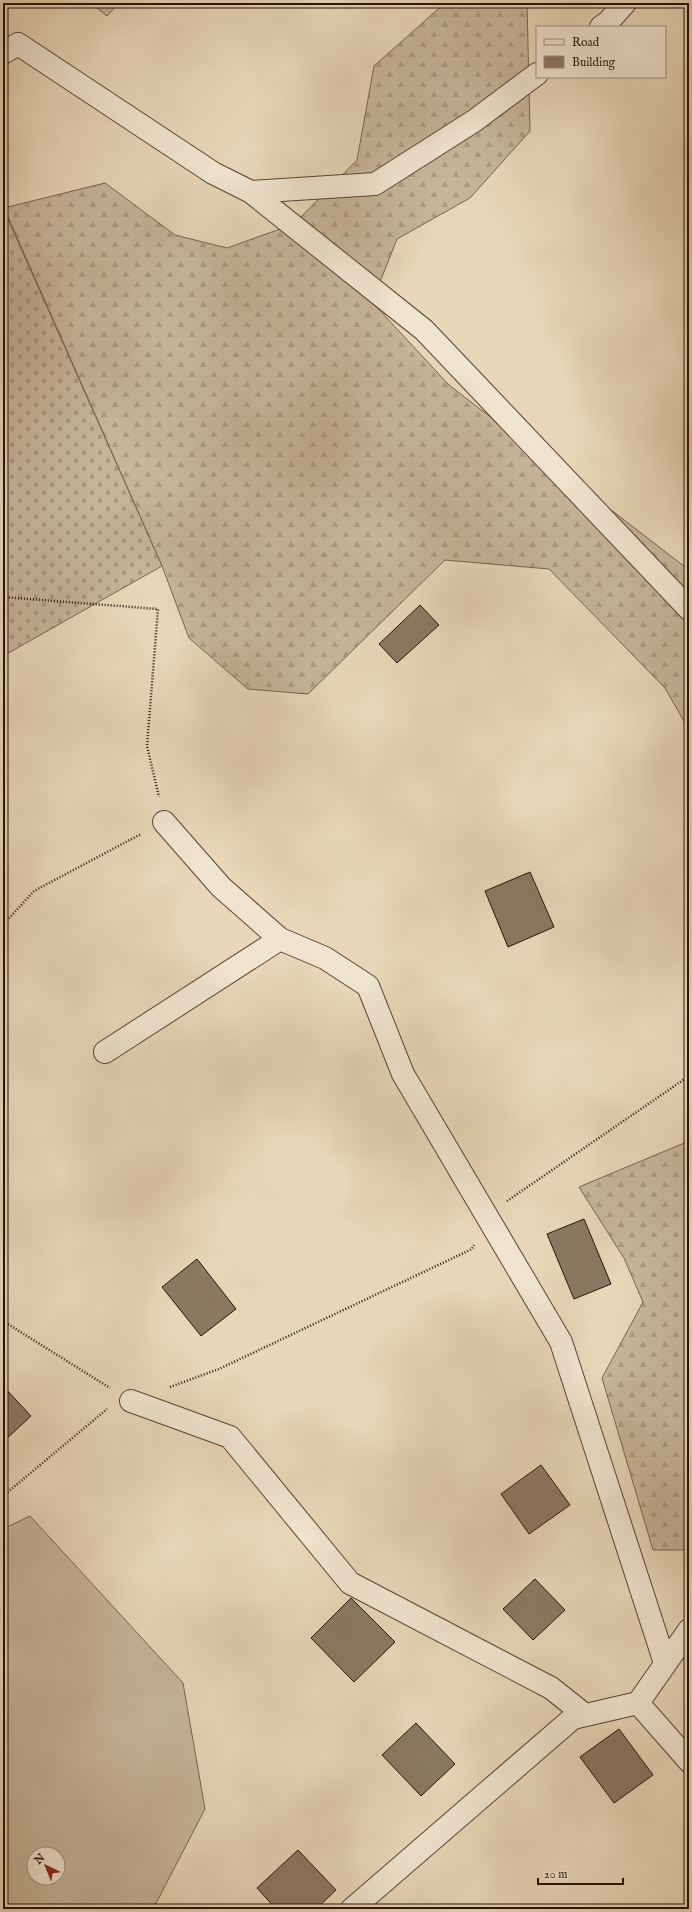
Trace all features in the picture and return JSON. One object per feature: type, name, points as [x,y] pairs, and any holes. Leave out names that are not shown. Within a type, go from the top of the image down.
[{"type":"street","points":[[602,26],[625,3]]},
{"type":"street","points":[[3,54],[18,44],[213,173],[252,192],[424,330],[689,609]]},
{"type":"street","points":[[252,192],[375,184],[474,121],[536,75]]},
{"type":"street","points":[[164,822],[221,887],[280,939],[325,958],[368,986],[403,1074],[561,1342],[665,1663]]},
{"type":"street","points":[[105,1052],[280,939]]},
{"type":"street","points":[[131,1401],[230,1437],[350,1583],[551,1688],[586,1715]]},
{"type":"street","points":[[352,1909],[573,1718],[638,1703],[689,1630]]},
{"type":"street","points":[[638,1703],[689,1761]]},
{"type":"path","points":[[3,597],[158,608],[148,746],[164,822],[34,892],[3,925]]},
{"type":"path","points":[[167,1387],[219,1369],[472,1250],[486,1216],[689,1076]]},
{"type":"path","points":[[3,1321],[131,1401]]},
{"type":"path","points":[[3,1496],[107,1409],[131,1401]]},
{"type":"green space","points":[[91,3],[119,3],[107,16]]},
{"type":"green space","points":[[445,3],[527,3],[530,131],[470,198],[397,239],[372,302],[449,385],[689,570],[689,730],[665,688],[549,569],[445,560],[308,694],[248,689],[189,638],[162,566],[4,208],[105,183],[175,235],[227,248],[294,224],[357,160],[374,66]]},
{"type":"green space","points":[[3,208],[162,566],[3,656]]},
{"type":"green space","points":[[689,1141],[689,1550],[653,1550],[602,1378],[643,1302],[624,1258],[579,1187]]},
{"type":"green space","points":[[30,1516],[183,1683],[205,1809],[153,1909],[3,1909],[3,1529]]},
{"type":"building","points":[[420,605],[439,625],[397,663],[379,644]]},
{"type":"building","points":[[530,872],[554,927],[508,947],[485,891]]},
{"type":"building","points":[[584,1219],[611,1284],[574,1299],[547,1234]]},
{"type":"building","points":[[197,1259],[236,1309],[201,1336],[162,1287]]},
{"type":"building","points":[[3,1386],[31,1416],[3,1442]]},
{"type":"building","points":[[541,1465],[570,1505],[529,1534],[501,1494]]},
{"type":"building","points":[[535,1579],[565,1610],[533,1640],[503,1609]]},
{"type":"building","points":[[351,1598],[395,1642],[354,1682],[311,1638]]},
{"type":"building","points":[[416,1723],[455,1764],[421,1796],[382,1755]]},
{"type":"building","points":[[619,1729],[653,1775],[614,1803],[580,1757]]},
{"type":"building","points":[[298,1850],[336,1890],[316,1909],[276,1909],[257,1888]]}]
